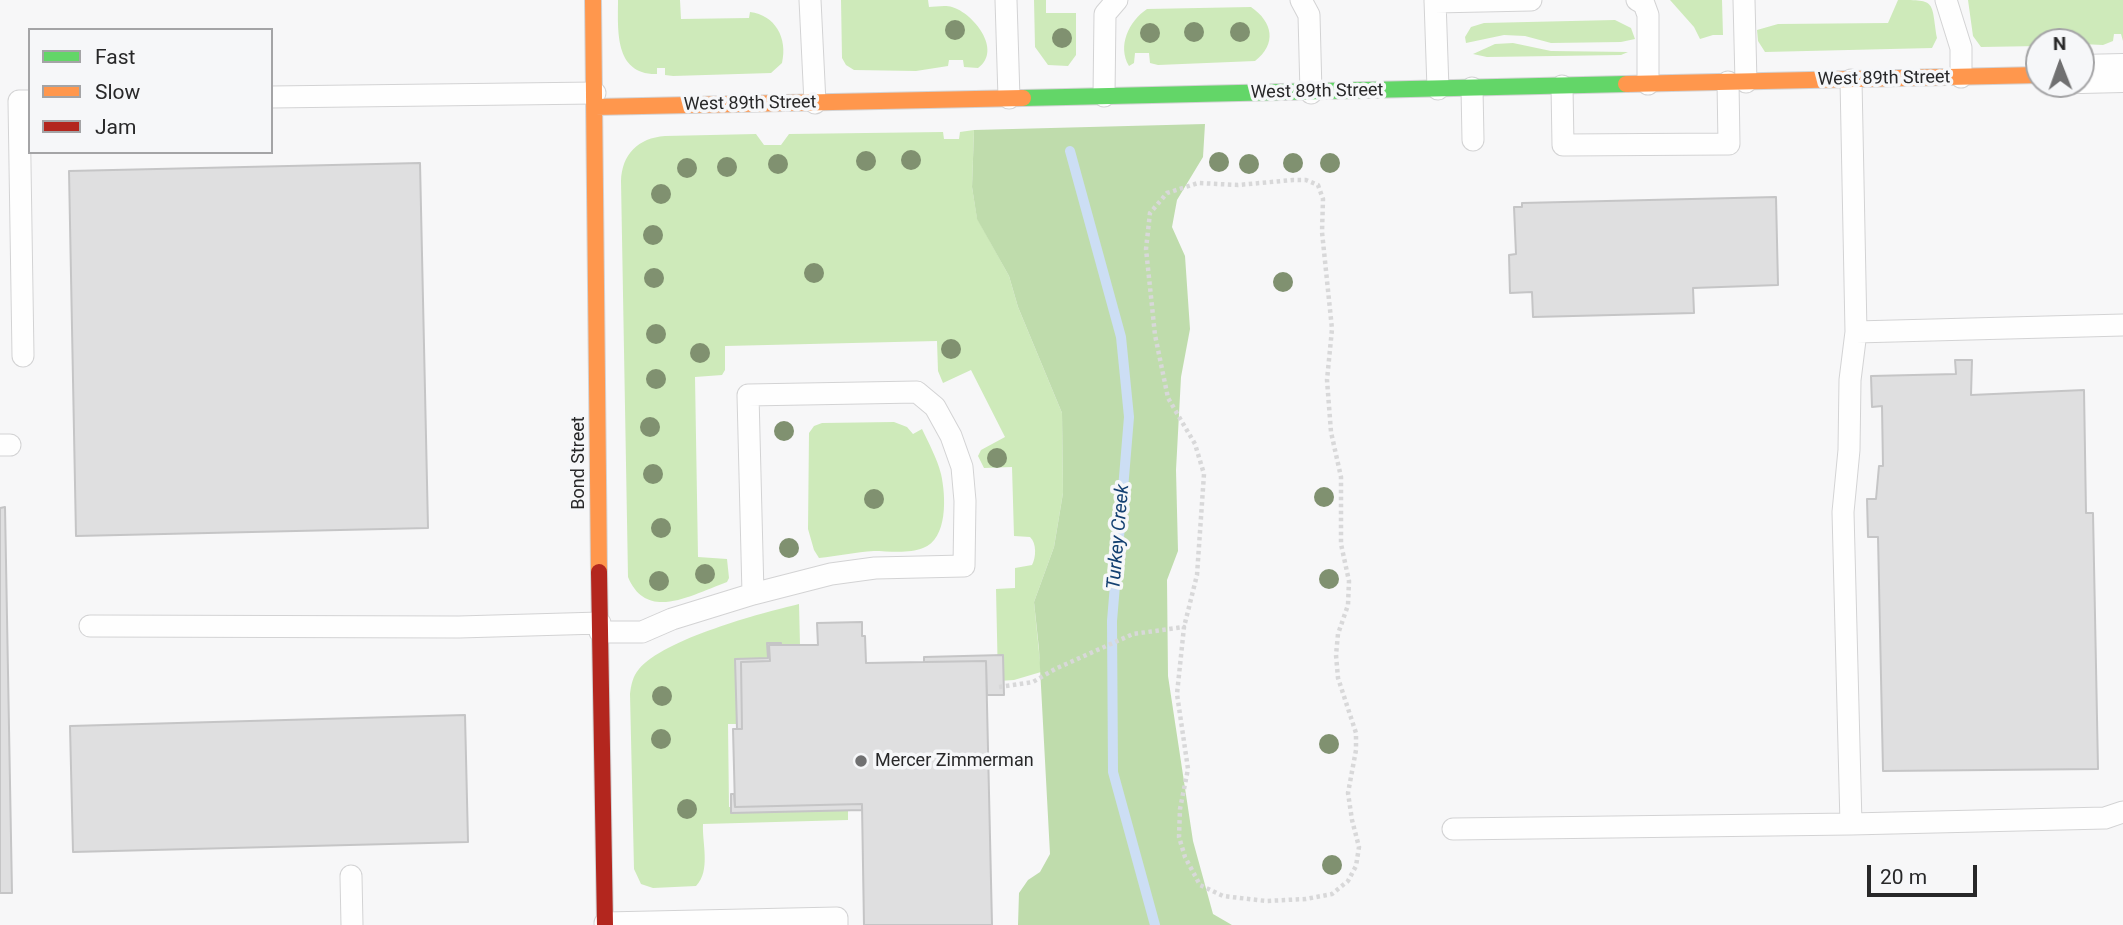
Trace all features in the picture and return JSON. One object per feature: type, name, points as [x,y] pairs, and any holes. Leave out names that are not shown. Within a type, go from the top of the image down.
[{"type":"street","name":"Bond Street","points":[[593,0],[605,924]]},
{"type":"street","points":[[2095,74],[2123,74]]},
{"type":"street","name":"West 89th Street","points":[[595,100],[815,103],[2025,75]]},
{"type":"lane","points":[[810,0],[815,103]]},
{"type":"lane","points":[[1006,0],[1009,98]]},
{"type":"lane","points":[[1301,0],[1309,15],[1311,93]]},
{"type":"lane","points":[[1438,89],[1435,1],[1531,0]]},
{"type":"lane","points":[[1637,0],[1644,4],[1648,15],[1648,84]]},
{"type":"lane","points":[[1562,86],[1563,145],[1729,144],[1744,0]]},
{"type":"lane","points":[[1946,0],[1961,48],[1961,77]]},
{"type":"lane","points":[[1104,96],[1107,5]]},
{"type":"lane","points":[[1850,80],[1856,332],[1850,380],[1849,450],[1843,512],[1851,824]]},
{"type":"lane","points":[[1472,88],[1473,140]]},
{"type":"lane","points":[[273,97],[595,100]]},
{"type":"lane","points":[[23,356],[19,101],[28,101]]},
{"type":"lane","points":[[1856,332],[2123,326]]},
{"type":"lane","points":[[90,626],[600,627],[642,632],[672,619],[831,574],[876,568],[964,566],[965,500],[962,467],[951,436],[935,407],[917,392],[748,395],[754,594]]},
{"type":"lane","points":[[1453,829],[2105,818],[2123,812]]},
{"type":"lane","points":[[351,876],[352,925]]},
{"type":"lane","points":[[605,924],[837,918],[837,925]]},
{"type":"path","points":[[1306,180],[1318,185],[1323,199],[1322,232],[1332,329],[1327,380],[1331,432],[1341,477],[1341,544],[1349,581],[1348,605],[1338,634],[1336,655],[1338,678],[1356,733],[1356,750],[1348,793],[1359,847],[1356,866],[1348,881],[1332,894],[1306,899],[1266,901],[1223,896],[1200,885],[1185,858],[1180,837],[1180,809],[1188,769],[1177,694],[1184,626],[1197,575],[1204,474],[1195,444],[1168,398],[1155,335],[1146,249],[1150,213],[1167,192],[1198,183],[1238,185],[1306,180]]},
{"type":"path","points":[[999,687],[1033,682],[1055,669],[1133,634],[1184,626]]},
{"type":"green space","points":[[618,0],[680,0],[681,19],[749,18],[750,12],[759,14],[778,29],[783,45],[782,63],[771,73],[673,76],[665,75],[665,68],[657,68],[657,74],[643,72],[633,67],[621,49]]},
{"type":"green space","points":[[841,0],[928,0],[929,7],[952,7],[968,17],[982,33],[986,42],[985,60],[978,68],[964,67],[963,60],[949,60],[948,66],[916,71],[854,70],[846,65],[842,58]]},
{"type":"green space","points":[[1034,0],[1046,0],[1046,13],[1076,13],[1076,55],[1068,66],[1048,65],[1035,47]]},
{"type":"green space","points":[[1670,0],[1722,0],[1723,35],[1700,39],[1694,27]]},
{"type":"green space","points":[[1898,0],[1920,1],[1930,5],[1937,38],[1932,48],[1765,52],[1758,41],[1757,30],[1778,24],[1888,23]]},
{"type":"green space","points":[[1968,0],[2123,0],[2123,41],[2121,34],[2114,34],[2113,41],[2095,45],[2095,28],[2025,28],[2025,46],[1981,47],[1973,36]]},
{"type":"green space","points":[[1251,7],[1264,19],[1269,33],[1267,48],[1255,61],[1158,65],[1150,63],[1149,53],[1135,53],[1134,63],[1129,66],[1124,50],[1127,34],[1135,20],[1147,9]]},
{"type":"green space","points":[[1615,20],[1631,28],[1635,39],[1621,42],[1551,43],[1525,36],[1504,35],[1466,43],[1465,37],[1471,27],[1484,23]]},
{"type":"green space","points":[[1513,43],[1551,51],[1628,52],[1621,55],[1487,57],[1473,54],[1495,44]]},
{"type":"green space","points":[[1205,124],[1203,157],[1177,200],[1172,227],[1185,256],[1190,329],[1181,377],[1176,470],[1178,551],[1167,580],[1168,676],[1193,841],[1213,914],[1232,925],[1018,925],[1019,893],[1028,880],[1040,872],[1050,854],[1034,602],[1054,547],[1063,493],[1062,413],[1018,307],[1009,276],[977,219],[972,187],[974,130]]},
{"type":"green space","points":[[974,130],[972,187],[977,218],[1009,276],[1018,307],[1062,413],[1063,493],[1054,547],[1034,602],[1041,672],[1014,680],[998,681],[996,589],[1015,588],[1015,568],[1032,565],[1035,547],[1030,537],[1014,536],[1012,467],[984,468],[978,456],[981,450],[1005,437],[971,370],[943,383],[938,371],[937,341],[725,346],[725,370],[722,375],[695,377],[698,557],[727,559],[729,578],[727,582],[686,598],[659,602],[647,599],[636,591],[628,577],[621,181],[628,155],[639,144],[665,136],[756,134],[764,145],[781,145],[789,134],[943,132],[944,139],[959,139],[960,132]]},
{"type":"green space","points":[[894,422],[907,427],[913,434],[922,429],[937,462],[943,483],[944,505],[937,536],[923,548],[911,551],[874,551],[819,558],[808,529],[809,433],[814,426],[822,423]]},
{"type":"green space","points":[[799,604],[800,645],[770,645],[770,661],[742,724],[728,724],[729,807],[848,805],[848,820],[703,824],[705,865],[701,880],[696,886],[653,888],[641,884],[634,869],[630,694],[635,675],[651,658],[669,647],[738,621]]},
{"type":"building","points":[[420,163],[428,528],[76,536],[69,171]]},
{"type":"building","points":[[1776,197],[1778,285],[1693,288],[1694,313],[1533,317],[1532,292],[1510,293],[1509,255],[1516,254],[1514,207],[1522,207],[1522,203]]},
{"type":"building","points":[[1955,360],[1972,360],[1971,395],[2084,390],[2086,513],[2093,513],[2098,769],[1883,771],[1878,537],[1868,537],[1867,499],[1876,499],[1879,466],[1883,466],[1882,406],[1872,407],[1871,376],[1956,374]]},
{"type":"building","points":[[5,507],[12,893],[0,893],[0,508]]},
{"type":"building","name":"Mercer Zimmerman","points":[[862,622],[866,663],[986,661],[992,925],[864,925],[862,804],[735,807],[733,729],[742,729],[741,662],[770,661],[769,645],[818,645],[817,623]]},
{"type":"building","points":[[767,643],[781,643],[769,645],[770,661],[741,662],[742,729],[737,729],[735,659],[768,658]]},
{"type":"building","points":[[1003,655],[1004,695],[987,695],[986,661],[924,662],[924,657]]},
{"type":"building","points":[[465,715],[468,842],[73,852],[70,726]]},
{"type":"building","points":[[731,794],[734,794],[735,807],[862,804],[862,810],[731,813]]},
{"type":"waterway","name":"Turkey Creek","points":[[1070,151],[1121,337],[1129,417],[1112,621],[1113,772],[1155,925]]},
{"type":"traffic: fast","points":[[1023,98],[1626,84]]},
{"type":"traffic: slow","points":[[593,0],[599,572]]},
{"type":"traffic: slow","points":[[1626,84],[2025,75]]},
{"type":"traffic: slow","points":[[595,107],[1023,98]]},
{"type":"traffic: jam","points":[[599,572],[605,925]]},
{"type":"place","name":"Mercer Zimmerman","points":[[861,761]]}]
